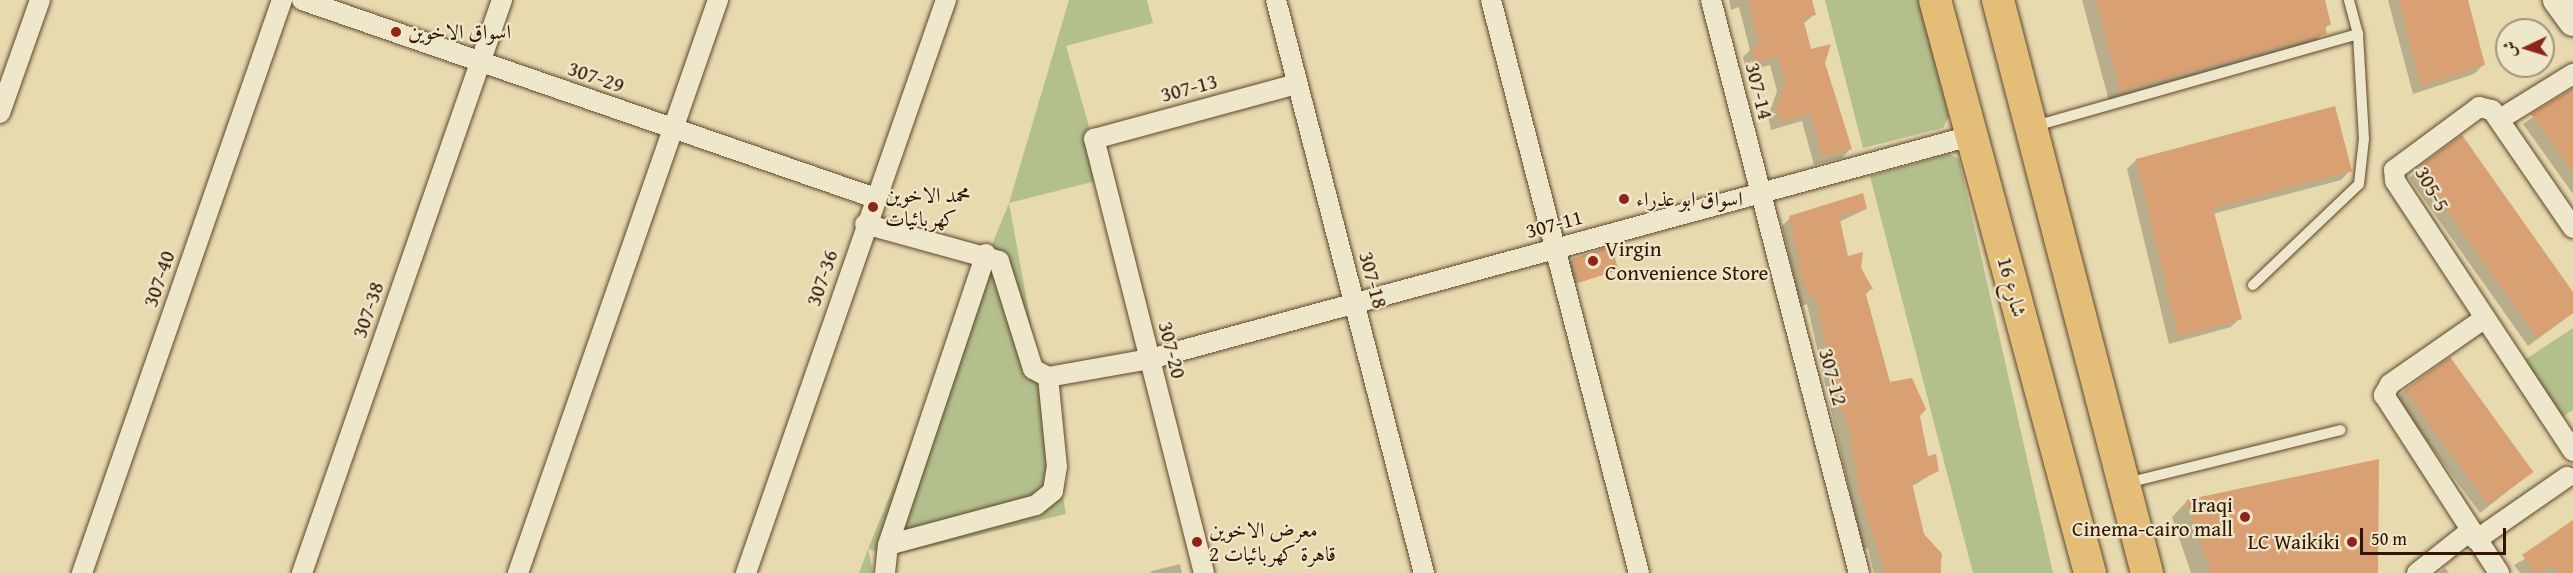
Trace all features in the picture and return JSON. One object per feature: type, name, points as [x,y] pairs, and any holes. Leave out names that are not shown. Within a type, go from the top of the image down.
[{"type":"main road","name":"شارع 16","points":[[1935,0],[2090,573]]},
{"type":"main road","points":[[1998,0],[2147,573]]},
{"type":"street","points":[[0,113],[40,0]]},
{"type":"street","name":"307-40","points":[[82,573],[282,0]]},
{"type":"street","name":"307-29","points":[[302,0],[875,198]]},
{"type":"street","name":"307-38","points":[[302,573],[502,0]]},
{"type":"street","points":[[518,573],[718,0]]},
{"type":"street","name":"307-36","points":[[746,573],[946,0]]},
{"type":"street","name":"307-18","points":[[1276,0],[1424,573]]},
{"type":"street","points":[[1491,0],[1639,573]]},
{"type":"street","name":"307-14","points":[[1711,0],[1761,193]]},
{"type":"street","points":[[2558,0],[2573,22]]},
{"type":"street","points":[[2573,74],[2500,119],[2573,228]]},
{"type":"street","name":"307-13","points":[[1094,139],[1297,84]]},
{"type":"street","name":"305-5","points":[[2500,119],[2492,110],[2479,107],[2396,165],[2394,173],[2485,318],[2570,465]]},
{"type":"street","name":"307-11","points":[[1048,377],[1150,359],[1971,136]]},
{"type":"street","name":"307-20","points":[[1094,139],[1204,573]]},
{"type":"street","name":"307-12","points":[[1761,193],[1859,573]]},
{"type":"street","points":[[866,224],[986,254],[1008,274],[1033,369],[1048,377],[1057,467],[1053,491],[1036,505],[888,545]]},
{"type":"street","points":[[885,573],[888,545],[986,254]]},
{"type":"street","points":[[2485,318],[2390,384],[2384,396],[2499,573]]},
{"type":"street","points":[[2417,573],[2570,465]]},
{"type":"lane","points":[[2253,285],[2359,184],[2364,139],[2358,34],[2349,0]]},
{"type":"lane","points":[[2030,128],[2358,34]]},
{"type":"lane","points":[[2124,484],[2341,430]]},
{"type":"green space","points":[[1069,0],[1147,0],[1153,23],[1066,46],[1104,179],[1009,203]]},
{"type":"green space","points":[[1825,0],[1919,0],[1949,116],[1943,128],[1863,148]]},
{"type":"green space","points":[[1949,154],[1959,159],[2053,573],[1973,573],[1870,176]]},
{"type":"green space","points":[[1009,203],[1066,514],[891,556],[868,549]]},
{"type":"green space","points":[[2573,328],[2573,410],[2560,418],[2523,361]]},
{"type":"green space","points":[[868,549],[873,573],[859,573]]},
{"type":"building","points":[[1748,0],[1812,0],[1816,15],[1803,18],[1811,49],[1831,44],[1825,63],[1852,149],[1822,157],[1811,114],[1780,122],[1776,107],[1785,81],[1778,57],[1755,63],[1751,47],[1759,45]]},
{"type":"building","points":[[2096,0],[2325,0],[2331,25],[2325,26],[2327,34],[2120,91]]},
{"type":"building","points":[[2399,0],[2468,0],[2485,65],[2421,86]]},
{"type":"building","points":[[2573,88],[2573,172],[2531,114]]},
{"type":"building","points":[[2335,106],[2352,171],[2213,208],[2242,319],[2178,336],[2136,159]]},
{"type":"building","points":[[2462,135],[2573,292],[2573,313],[2537,338],[2417,168]]},
{"type":"building","points":[[1863,193],[1867,209],[1839,216],[1848,256],[1863,252],[1861,268],[1873,289],[1865,291],[1890,382],[1912,378],[1926,409],[1920,416],[1928,456],[1936,454],[1939,471],[1912,483],[1924,534],[1942,554],[1940,573],[1885,573],[1860,496],[1848,424],[1836,398],[1816,297],[1810,298],[1802,282],[1789,216]]},
{"type":"building","points":[[1611,246],[1619,270],[1580,282],[1572,259]]},
{"type":"building","points":[[2450,357],[2533,472],[2488,505],[2405,390]]},
{"type":"building","points":[[2379,459],[2378,573],[2211,573],[2186,500]]},
{"type":"building","points":[[2573,520],[2573,573],[2558,573],[2553,566],[2535,573],[2522,555]]},
{"type":"place","name":"اسواق الاخوين","points":[[396,32]]},
{"type":"place","name":"اسواق ابو عذراء","points":[[1624,199]]},
{"type":"place","name":"محمد الاخوين كهربائيات","points":[[873,207]]},
{"type":"place","name":"Virgin Convenience Store","points":[[1593,261]]},
{"type":"place","name":"Iraqi Cinema-cairo mall","points":[[2245,517]]},
{"type":"place","name":"معرض الاخوين قاهرة كهربائيات 2","points":[[1197,542]]},
{"type":"place","name":"LC Waikiki","points":[[2352,542]]}]
